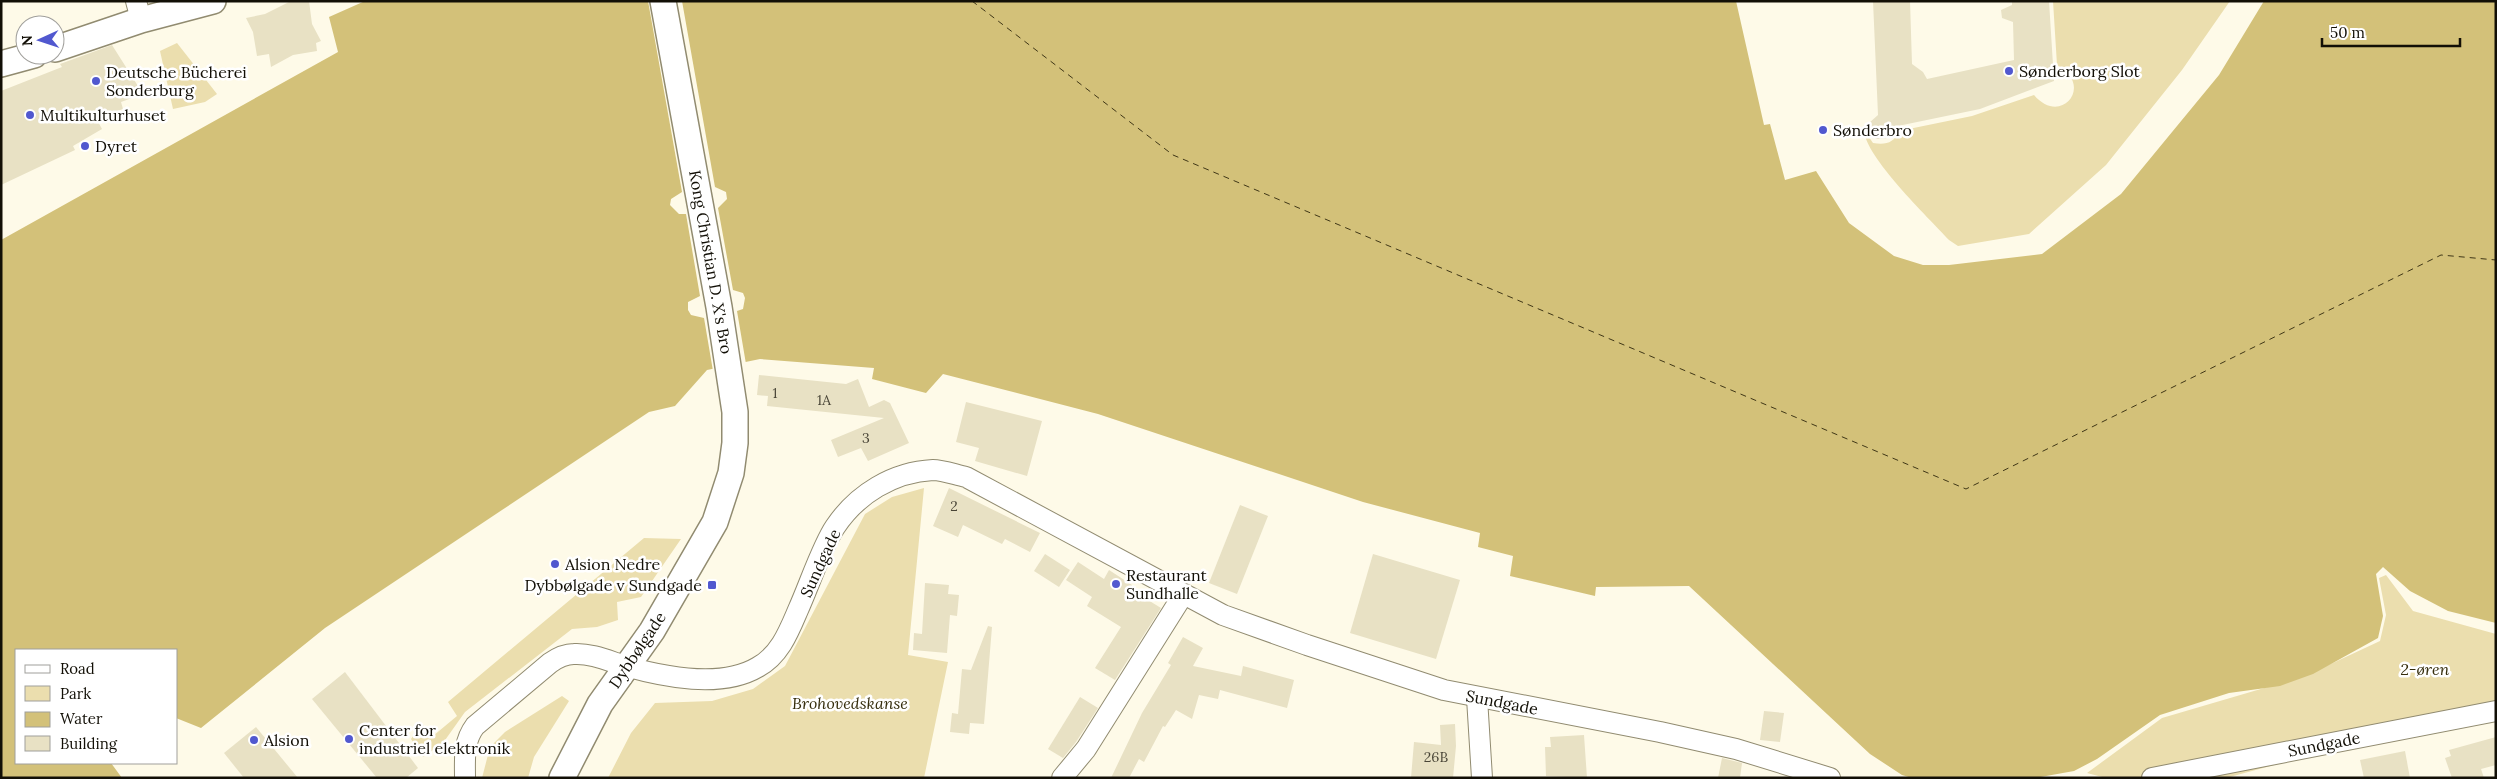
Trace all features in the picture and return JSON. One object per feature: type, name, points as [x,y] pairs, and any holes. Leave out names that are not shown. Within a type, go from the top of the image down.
[{"type":"street","points":[[65,44],[138,11],[213,1]]},
{"type":"street","name":"Kong Christian D. X's Bro","points":[[663,1],[703,212],[735,412],[735,443],[731,473],[715,522]]},
{"type":"street","points":[[1,64],[15,60]]},
{"type":"street","name":"Sundgade","points":[[628,666],[686,679],[708,680],[758,668],[776,653],[788,632],[834,528],[856,501],[878,485],[906,475],[934,470],[966,477],[1223,615],[1444,690],[1708,742],[1830,778]]},
{"type":"street","name":"Dybbølgade","points":[[562,778],[600,704],[628,666],[694,562],[715,522]]},
{"type":"street","points":[[1062,778],[1086,749],[1183,594]]},
{"type":"street","points":[[465,778],[465,749],[469,734],[475,726],[550,663],[561,656],[574,654],[590,655],[628,666]]},
{"type":"street","points":[[1477,698],[1482,778]]},
{"type":"street","name":"Sundgade","points":[[2152,778],[2195,774],[2496,711]]},
{"type":"green space","points":[[2053,1],[2230,1],[2182,70],[2106,165],[2029,234],[1958,246],[1949,240],[1886,171],[1867,142],[1864,130],[1873,143],[1882,144],[1892,141],[1899,131],[1972,116],[2034,95],[2044,104],[2054,107],[2063,105],[2070,100],[2074,92],[2073,83],[2068,73],[2057,65]]},
{"type":"green space","points":[[177,43],[217,94],[205,102],[173,109],[160,51]]},
{"type":"green space","name":"Brohovedskanse","points":[[924,488],[908,655],[948,662],[924,778],[608,778],[631,733],[655,703],[712,701],[753,689],[785,666],[865,514],[892,497]]},
{"type":"green space","points":[[644,538],[681,539],[641,597],[617,602],[618,620],[597,627],[572,629],[465,712],[443,743],[423,757],[411,739],[422,724],[433,736],[457,716],[448,702]]},
{"type":"green space","name":"2-øren","points":[[2386,575],[2413,611],[2496,634],[2496,705],[2226,778],[2106,778],[2087,773],[2162,718],[2305,676],[2380,641],[2386,615],[2379,578]]},
{"type":"green space","points":[[562,696],[569,701],[534,757],[528,778],[482,778],[490,747],[505,732]]},
{"type":"water","points":[[365,1],[1736,1],[1764,125],[1770,124],[1785,180],[1816,171],[1849,223],[1894,256],[1923,265],[1949,265],[2042,254],[2121,194],[2219,75],[2264,1],[2496,1],[2496,623],[2448,611],[2410,591],[2383,567],[2376,574],[2383,616],[2378,638],[2313,674],[2280,686],[2229,693],[2160,715],[2097,759],[2074,771],[2035,778],[1912,778],[1902,775],[1870,754],[1689,586],[1596,587],[1595,596],[1510,576],[1513,556],[1478,547],[1480,533],[1363,502],[1098,414],[943,374],[926,393],[872,379],[874,368],[760,359],[707,370],[675,406],[649,412],[325,628],[201,728],[178,719],[178,649],[15,649],[15,764],[112,764],[122,778],[1,778],[1,240],[338,52],[329,17]]},
{"type":"pier","points":[[648,1],[682,1],[715,187],[726,192],[727,199],[718,208],[733,290],[743,293],[745,298],[743,309],[737,311],[746,364],[713,371],[704,318],[691,315],[688,310],[688,302],[700,296],[686,214],[679,214],[670,205],[671,199],[682,192]]},
{"type":"building","points":[[291,1],[309,1],[312,24],[321,41],[316,43],[317,51],[293,55],[271,67],[269,54],[257,56],[253,32],[246,18],[265,14]]},
{"type":"building","name":"Sønderborg Slot","points":[[1873,1],[1910,1],[1912,64],[1923,72],[1927,79],[2014,60],[2013,22],[2002,18],[2001,10],[2012,5],[2012,1],[2049,1],[2054,81],[1980,109],[1893,127],[1888,138],[1876,139],[1868,129],[1869,123],[1878,115]]},
{"type":"building","name":"Multikulturhuset","points":[[112,45],[143,94],[121,102],[123,109],[96,118],[102,129],[73,146],[75,150],[1,185],[1,91],[62,67],[61,65],[65,65],[65,62]]},
{"type":"building","points":[[759,375],[846,384],[858,379],[869,407],[884,400],[890,403],[909,443],[868,461],[861,448],[838,457],[831,440],[884,418],[767,406],[768,396],[757,395]]},
{"type":"building","points":[[966,402],[1042,421],[1027,476],[975,461],[979,448],[956,442]]},
{"type":"building","points":[[949,488],[1040,533],[1030,552],[1005,539],[1002,544],[963,525],[958,537],[933,526]]},
{"type":"building","points":[[1240,505],[1268,516],[1237,594],[1209,583]]},
{"type":"building","points":[[1045,554],[1070,570],[1059,587],[1034,571]]},
{"type":"building","points":[[1373,554],[1460,580],[1436,659],[1350,633]]},
{"type":"building","points":[[1078,562],[1104,579],[1109,570],[1132,585],[1130,589],[1161,608],[1115,680],[1095,668],[1121,627],[1087,606],[1092,597],[1066,580]]},
{"type":"building","points":[[925,583],[949,585],[948,594],[959,595],[957,616],[950,615],[947,653],[913,650],[914,633],[922,634]]},
{"type":"building","points":[[988,626],[992,627],[984,724],[970,723],[969,734],[950,732],[952,713],[958,714],[962,669],[971,670]]},
{"type":"building","points":[[1183,637],[1203,648],[1193,666],[1241,676],[1243,666],[1294,680],[1287,708],[1220,690],[1218,699],[1199,695],[1192,719],[1176,710],[1165,727],[1163,726],[1144,762],[1139,759],[1129,778],[1111,778],[1142,713],[1171,665],[1168,663]]},
{"type":"building","points":[[345,672],[418,768],[406,778],[377,778],[312,699]]},
{"type":"building","points":[[1080,697],[1098,708],[1063,758],[1048,749]]},
{"type":"building","points":[[1764,711],[1784,713],[1780,742],[1760,740]]},
{"type":"building","points":[[1455,724],[1456,746],[1453,778],[1411,778],[1414,742],[1441,745],[1440,725]]},
{"type":"building","name":"Alsion","points":[[256,727],[298,778],[244,778],[224,753]]},
{"type":"building","points":[[1584,735],[1587,778],[1546,776],[1545,747],[1551,747],[1550,737]]},
{"type":"building","points":[[2496,737],[2496,765],[2481,769],[2484,778],[2452,778],[2445,758],[2451,756],[2449,750]]},
{"type":"building","points":[[2405,751],[2410,778],[2364,778],[2360,760]]},
{"type":"building","points":[[1722,758],[1742,763],[1740,778],[1718,778]]},
{"type":"ferry route","points":[[972,1],[1173,155],[1966,489],[2441,255],[2496,260]]},
{"type":"place","name":"Sønderborg Slot","points":[[2009,71]]},
{"type":"place","name":"Deutsche Bücherei Sonderburg","points":[[96,81]]},
{"type":"place","name":"Multikulturhuset","points":[[30,115]]},
{"type":"place","name":"Sønderbro","points":[[1823,130]]},
{"type":"place","name":"Dyret","points":[[85,146]]},
{"type":"place","name":"Alsion Nedre","points":[[555,564]]},
{"type":"place","name":"Restaurant Sundhalle","points":[[1116,584]]},
{"type":"place","name":"Dybbølgade v Sundgade","points":[[712,585]]},
{"type":"place","name":"Center for industriel elektronik","points":[[349,739]]},
{"type":"place","name":"Alsion","points":[[254,740]]}]
